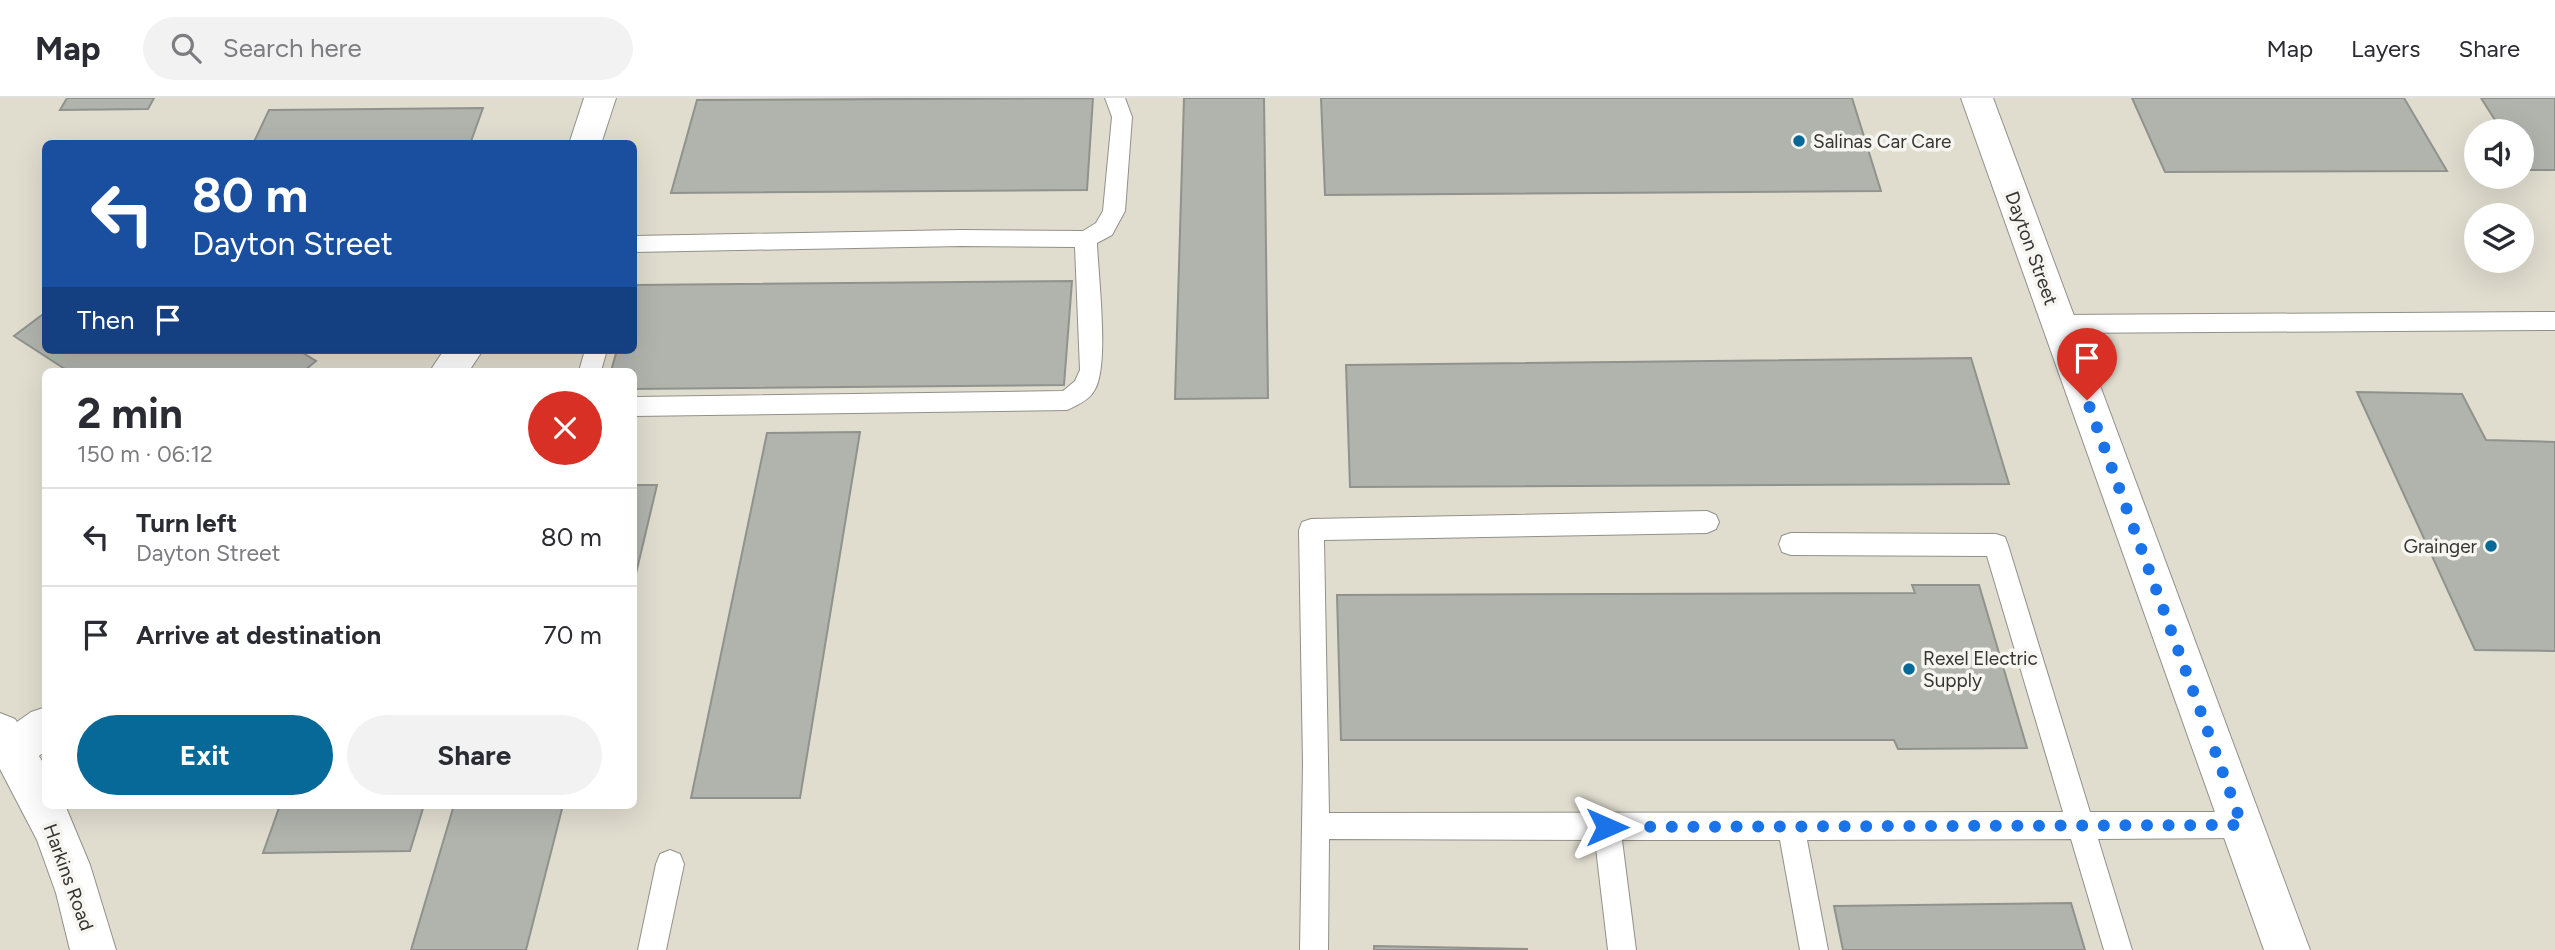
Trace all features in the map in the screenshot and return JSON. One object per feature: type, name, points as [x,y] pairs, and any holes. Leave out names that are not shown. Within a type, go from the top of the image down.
[{"type":"street","points":[[586,140],[600,98]]},
{"type":"street","name":"Dayton Street","points":[[1977,98],[2287,950]]},
{"type":"street","points":[[450,368],[462,354]]},
{"type":"street","name":"Harkins Road","points":[[19,736],[42,796]]},
{"type":"street","name":"Harkins Road","points":[[47,809],[93,950]]},
{"type":"lane","points":[[637,243],[961,238],[1086,239],[1104,229],[1114,211],[1122,117],[1115,98]]},
{"type":"lane","points":[[637,407],[1067,400],[1085,387],[1091,370],[1086,239]]},
{"type":"lane","points":[[2059,324],[2555,321]]},
{"type":"lane","points":[[1314,950],[1311,530],[1707,522]]},
{"type":"lane","points":[[1791,544],[1996,545],[2118,950]]},
{"type":"lane","points":[[1315,826],[2242,825]]},
{"type":"lane","points":[[1607,827],[1622,950]]},
{"type":"lane","points":[[1791,827],[1814,950]]},
{"type":"lane","points":[[652,950],[670,864]]},
{"type":"shaded area","points":[[0,98],[2555,98],[2555,950],[0,950]]},
{"type":"building","points":[[67,98],[154,98],[148,109],[60,110]]},
{"type":"building","points":[[1093,98],[1087,190],[671,193],[697,100]]},
{"type":"building","points":[[1184,98],[1264,98],[1268,398],[1175,399]]},
{"type":"building","points":[[1321,98],[1852,98],[1881,191],[1325,195]]},
{"type":"building","points":[[2132,98],[2404,98],[2447,171],[2165,172]]},
{"type":"building","points":[[2481,98],[2555,98],[2555,170],[2534,170],[2534,119],[2494,119]]},
{"type":"building","points":[[483,108],[471,140],[255,140],[269,110]]},
{"type":"building","points":[[1072,281],[1064,385],[637,389],[637,368],[612,368],[616,354],[637,354],[637,285]]},
{"type":"building","points":[[42,315],[42,354],[305,354],[316,361],[308,368],[63,368],[14,336]]},
{"type":"building","points":[[1971,358],[2009,484],[1350,487],[1346,365]]},
{"type":"building","name":"Grainger","points":[[2357,392],[2462,394],[2486,440],[2555,442],[2555,651],[2475,650]]},
{"type":"building","points":[[860,432],[800,798],[691,798],[767,433]]},
{"type":"building","points":[[637,485],[657,485],[637,569]]},
{"type":"building","points":[[1912,585],[1979,585],[2027,748],[1898,749],[1894,740],[1341,740],[1337,595],[1915,593]]},
{"type":"building","points":[[279,809],[423,809],[410,851],[263,853]]},
{"type":"building","points":[[453,809],[562,809],[526,950],[411,950]]},
{"type":"building","points":[[2071,903],[2085,950],[1843,950],[1834,906]]},
{"type":"building","points":[[1374,946],[1527,949],[1527,950],[1374,950]]},
{"type":"place","name":"Salinas Car Care","points":[[1799,141]]},
{"type":"place","name":"Grainger","points":[[2491,546]]},
{"type":"place","name":"Rexel Electric Supply","points":[[1909,669]]},
{"type":"route","points":[[1607,827],[2242,825],[2087,400]]}]
